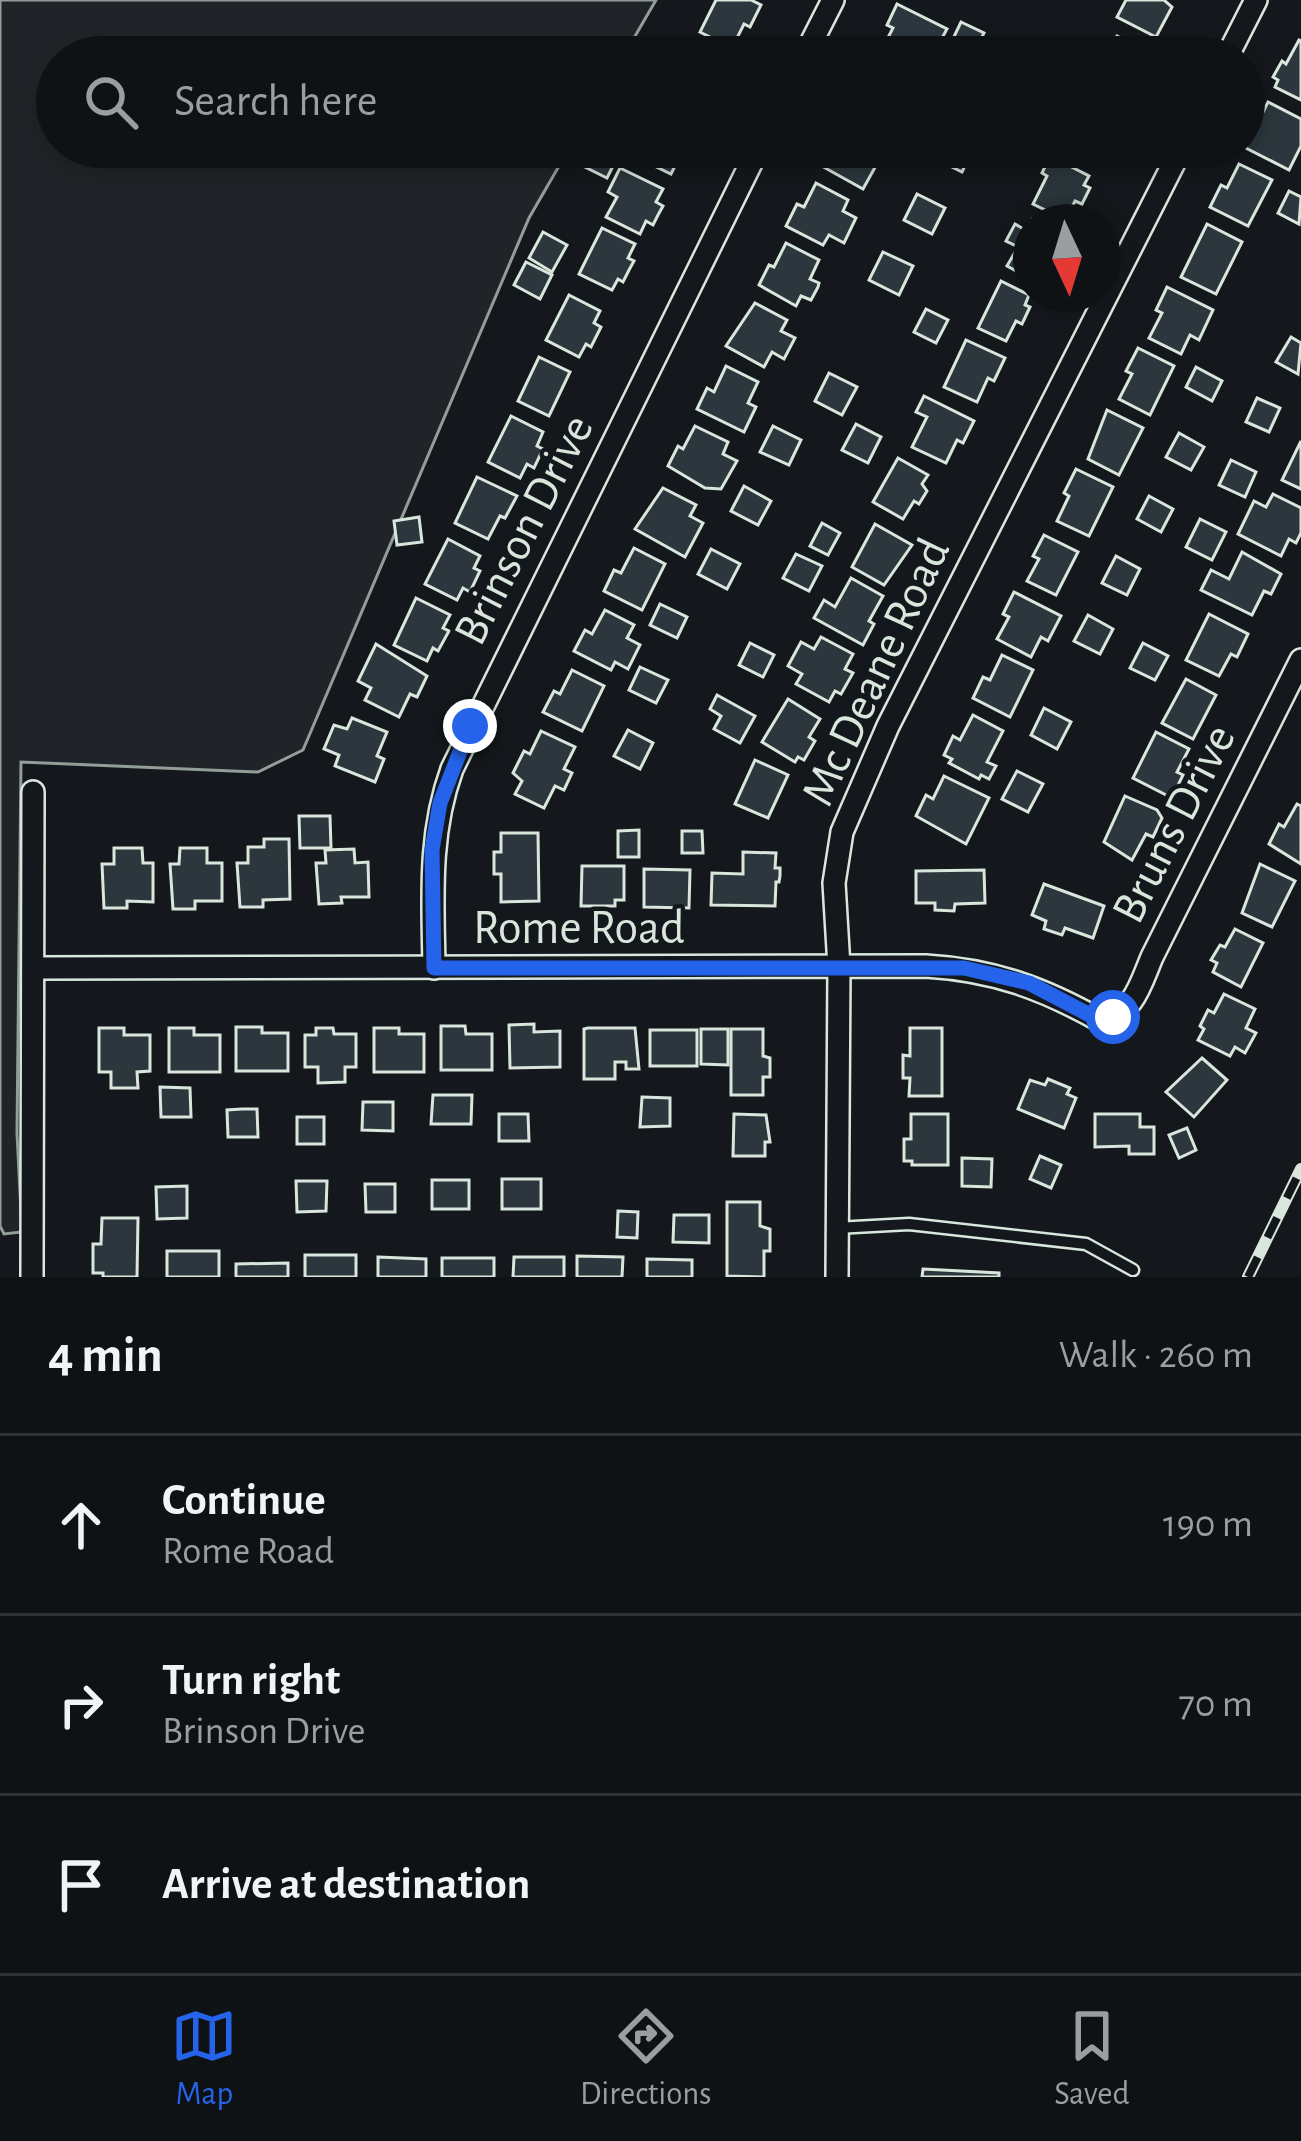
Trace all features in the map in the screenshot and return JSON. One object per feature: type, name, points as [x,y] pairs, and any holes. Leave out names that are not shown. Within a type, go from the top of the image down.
[{"type":"street","points":[[815,36],[833,0]]},
{"type":"street","points":[[1238,36],[1256,0]]},
{"type":"street","name":"Brinson Drive","points":[[434,968],[432,850],[452,769],[749,168]]},
{"type":"street","name":"Mc Deane Road","points":[[837,1277],[836,870],[852,803],[1171,168]]},
{"type":"street","name":"Bruns Drive","points":[[1113,1017],[1134,1001],[1301,660]]},
{"type":"street","points":[[32,1277],[33,791]]},
{"type":"street","name":"Rome Road","points":[[34,968],[926,966],[997,974],[1052,993],[1101,1021],[1113,1017]]},
{"type":"lane","points":[[836,1228],[909,1224],[1087,1244],[1133,1270]]},
{"type":"shaded area","points":[[0,0],[656,0],[635,36],[36,36],[36,168],[558,168],[529,218],[303,750],[258,772],[21,762],[17,1133],[22,1232],[4,1234],[0,1226]]},
{"type":"building","points":[[716,0],[751,0],[761,5],[750,27],[744,24],[738,36],[700,32]]},
{"type":"building","points":[[1126,0],[1164,0],[1172,7],[1157,36],[1117,17]]},
{"type":"building","points":[[897,4],[947,29],[943,36],[889,36],[893,28],[887,25]]},
{"type":"building","points":[[961,22],[984,33],[982,36],[954,36]]},
{"type":"building","points":[[1299,40],[1301,100],[1275,87],[1278,80],[1273,77]]},
{"type":"building","points":[[1268,102],[1301,119],[1301,146],[1289,170],[1265,158]]},
{"type":"building","points":[[587,168],[612,168],[607,178]]},
{"type":"building","points":[[620,168],[663,189],[656,202],[663,206],[653,225],[646,221],[640,234],[606,217],[617,197],[608,192]]},
{"type":"building","points":[[825,168],[875,168],[863,189]]},
{"type":"building","points":[[1044,168],[1073,168],[1089,176],[1084,185],[1090,188],[1082,204],[1033,204],[1047,176],[1042,173]]},
{"type":"building","points":[[1237,168],[1272,180],[1248,226],[1210,207],[1221,185],[1227,188]]},
{"type":"building","points":[[816,183],[848,200],[843,211],[856,218],[844,243],[829,235],[823,245],[786,226],[797,204],[804,207]]},
{"type":"building","points":[[1289,191],[1301,197],[1299,224],[1278,213]]},
{"type":"building","points":[[917,194],[945,208],[932,234],[904,220]]},
{"type":"building","points":[[1207,224],[1242,242],[1216,294],[1181,277]]},
{"type":"building","points":[[602,228],[635,244],[628,258],[634,261],[623,282],[618,279],[612,290],[579,274]]},
{"type":"building","points":[[543,232],[567,245],[552,272],[529,258]]},
{"type":"building","points":[[786,243],[819,260],[810,279],[818,287],[811,300],[801,296],[796,306],[759,285]]},
{"type":"building","points":[[883,252],[913,266],[899,295],[869,280]]},
{"type":"building","points":[[526,262],[552,275],[540,299],[514,285]]},
{"type":"building","points":[[1001,281],[1013,287],[1013,312],[1028,312],[1022,324],[1016,321],[1006,341],[978,328]]},
{"type":"building","points":[[1167,287],[1213,310],[1199,340],[1190,335],[1181,354],[1149,338],[1162,313],[1156,310]]},
{"type":"building","points":[[569,295],[600,311],[594,323],[601,327],[591,347],[586,344],[579,357],[546,340]]},
{"type":"building","points":[[755,303],[787,320],[781,331],[795,338],[784,359],[772,352],[764,367],[726,346]]},
{"type":"building","points":[[926,309],[948,320],[936,343],[914,332]]},
{"type":"building","points":[[1291,337],[1301,343],[1298,374],[1276,362]]},
{"type":"building","points":[[966,340],[1005,358],[994,381],[988,378],[977,402],[944,387]]},
{"type":"building","points":[[1138,348],[1174,366],[1150,415],[1119,399]]},
{"type":"building","points":[[539,357],[570,372],[549,416],[518,401]]},
{"type":"building","points":[[726,366],[758,382],[748,403],[756,407],[744,432],[697,409],[707,388],[714,392]]},
{"type":"building","points":[[1196,367],[1222,381],[1212,401],[1186,387]]},
{"type":"building","points":[[829,373],[857,387],[842,415],[815,401]]},
{"type":"building","points":[[924,396],[974,421],[963,443],[957,440],[946,463],[912,447],[927,417],[916,412]]},
{"type":"building","points":[[1257,398],[1280,408],[1269,432],[1246,422]]},
{"type":"building","points":[[1107,410],[1143,428],[1119,475],[1088,459]]},
{"type":"building","points":[[511,416],[543,432],[537,446],[543,449],[534,468],[527,464],[520,478],[488,462]]},
{"type":"building","points":[[856,424],[881,437],[868,463],[842,450]]},
{"type":"building","points":[[695,426],[728,442],[723,454],[737,461],[721,489],[705,488],[668,466]]},
{"type":"building","points":[[773,426],[801,440],[789,465],[760,452]]},
{"type":"building","points":[[1179,433],[1204,447],[1191,470],[1166,457]]},
{"type":"building","points":[[1301,441],[1301,489],[1282,480]]},
{"type":"building","points":[[898,458],[928,475],[922,484],[927,491],[903,519],[873,502]]},
{"type":"building","points":[[1231,460],[1256,472],[1245,497],[1219,485]]},
{"type":"building","points":[[1076,469],[1113,487],[1089,536],[1057,521]]},
{"type":"building","points":[[477,477],[517,496],[488,539],[455,523]]},
{"type":"building","points":[[744,486],[771,501],[758,525],[731,511]]},
{"type":"building","points":[[663,488],[696,505],[690,516],[703,523],[685,557],[635,529]]},
{"type":"building","points":[[1273,494],[1301,508],[1301,533],[1296,543],[1289,539],[1281,556],[1238,534],[1254,501],[1266,507]]},
{"type":"building","points":[[1149,496],[1173,509],[1161,532],[1137,519]]},
{"type":"building","points":[[419,517],[422,542],[397,545],[394,521]]},
{"type":"building","points":[[1200,519],[1226,532],[1212,560],[1186,547]]},
{"type":"building","points":[[822,523],[840,533],[828,555],[810,546]]},
{"type":"building","points":[[875,524],[912,545],[884,585],[852,567]]},
{"type":"building","points":[[1044,535],[1078,552],[1056,595],[1027,581],[1039,559],[1033,556]]},
{"type":"building","points":[[448,539],[480,556],[474,568],[480,571],[470,592],[463,588],[457,600],[425,584]]},
{"type":"building","points":[[634,548],[665,564],[642,610],[604,591],[614,570],[621,573]]},
{"type":"building","points":[[711,549],[740,564],[727,589],[698,574]]},
{"type":"building","points":[[1242,552],[1281,574],[1271,594],[1264,591],[1252,615],[1201,590],[1211,570],[1229,579]]},
{"type":"building","points":[[796,554],[822,566],[809,591],[783,578]]},
{"type":"building","points":[[1116,556],[1140,569],[1127,595],[1102,583]]},
{"type":"building","points":[[851,578],[883,596],[863,645],[814,618],[824,600],[835,607]]},
{"type":"building","points":[[1014,592],[1061,616],[1048,641],[1041,637],[1031,657],[997,639],[1009,617],[1003,614]]},
{"type":"building","points":[[416,598],[450,615],[443,628],[449,631],[427,661],[394,645]]},
{"type":"building","points":[[660,604],[687,617],[677,638],[650,625]]},
{"type":"building","points":[[605,610],[634,625],[627,638],[640,645],[628,669],[615,662],[611,670],[574,651],[585,630],[592,634]]},
{"type":"building","points":[[1209,614],[1248,634],[1237,657],[1231,654],[1219,676],[1186,660]]},
{"type":"building","points":[[1088,615],[1113,629],[1100,654],[1074,641]]},
{"type":"building","points":[[821,637],[853,654],[845,669],[853,673],[841,694],[835,691],[829,702],[796,684],[802,674],[788,666],[801,642],[814,649]]},
{"type":"building","points":[[750,643],[774,655],[763,677],[739,665]]},
{"type":"building","points":[[1143,643],[1168,656],[1155,680],[1130,668]]},
{"type":"building","points":[[376,644],[427,676],[417,697],[410,694],[399,717],[365,700],[371,688],[358,681]]},
{"type":"building","points":[[1002,655],[1033,670],[1010,717],[973,698],[983,677],[990,680]]},
{"type":"building","points":[[640,667],[668,680],[656,703],[629,690]]},
{"type":"building","points":[[572,670],[604,686],[582,731],[543,712],[554,691],[560,694]]},
{"type":"building","points":[[1186,679],[1216,695],[1193,739],[1162,723]]},
{"type":"building","points":[[717,695],[755,716],[740,743],[714,729],[721,716],[710,709]]},
{"type":"building","points":[[788,699],[820,719],[809,737],[815,741],[804,760],[798,757],[795,762],[762,742]]},
{"type":"building","points":[[1044,708],[1071,722],[1057,749],[1031,735]]},
{"type":"building","points":[[973,715],[1003,731],[987,762],[996,766],[989,779],[981,775],[979,779],[949,763],[952,759],[944,755],[953,736],[960,740]]},
{"type":"building","points":[[352,718],[387,732],[377,756],[384,759],[375,782],[335,766],[339,755],[324,749],[334,725],[347,729]]},
{"type":"building","points":[[628,730],[653,743],[640,769],[614,756]]},
{"type":"building","points":[[541,731],[575,747],[564,769],[572,773],[564,790],[555,786],[544,808],[515,794],[522,781],[513,773],[524,751],[530,754]]},
{"type":"building","points":[[1156,732],[1189,749],[1177,772],[1183,775],[1172,798],[1133,778]]},
{"type":"building","points":[[755,760],[788,775],[768,818],[735,804]]},
{"type":"building","points":[[1017,771],[1043,784],[1028,812],[1002,799]]},
{"type":"building","points":[[944,776],[989,798],[966,844],[916,816],[926,795],[933,799]]},
{"type":"building","points":[[1125,796],[1157,810],[1162,818],[1153,837],[1146,834],[1132,860],[1104,842]]},
{"type":"building","points":[[1297,804],[1301,806],[1301,864],[1269,844]]},
{"type":"building","points":[[299,816],[330,816],[331,848],[300,848]]},
{"type":"building","points":[[639,830],[639,857],[618,857],[618,831]]},
{"type":"building","points":[[682,831],[702,831],[703,853],[682,853]]},
{"type":"building","points":[[501,833],[538,833],[539,901],[501,902],[501,874],[494,874],[494,852],[501,852]]},
{"type":"building","points":[[264,839],[289,839],[290,899],[263,900],[263,907],[240,907],[237,863],[248,863],[248,847],[264,847]]},
{"type":"building","points":[[114,848],[142,848],[143,863],[153,863],[153,902],[127,901],[127,908],[104,908],[102,864],[114,864]]},
{"type":"building","points":[[180,848],[207,848],[207,863],[222,863],[222,901],[195,901],[195,909],[173,909],[170,864],[179,864]]},
{"type":"building","points":[[354,849],[355,863],[368,862],[369,897],[341,897],[342,903],[319,904],[316,863],[326,863],[325,850]]},
{"type":"building","points":[[743,852],[776,853],[780,876],[775,906],[711,905],[712,873],[743,874]]},
{"type":"building","points":[[1260,864],[1295,881],[1272,927],[1242,913]]},
{"type":"building","points":[[582,866],[624,866],[624,900],[615,900],[615,906],[581,906]]},
{"type":"building","points":[[644,869],[690,870],[689,908],[644,907]]},
{"type":"building","points":[[984,870],[985,903],[955,904],[954,911],[935,910],[935,903],[916,903],[916,871]]},
{"type":"building","points":[[1044,884],[1104,906],[1093,938],[1065,928],[1062,935],[1044,929],[1046,921],[1032,915]]},
{"type":"building","points":[[1235,929],[1263,943],[1241,987],[1213,972],[1217,963],[1211,960]]},
{"type":"building","points":[[1224,994],[1255,1009],[1246,1028],[1256,1033],[1245,1053],[1235,1047],[1230,1056],[1198,1040],[1208,1010],[1214,1013]]},
{"type":"building","points":[[534,1024],[534,1032],[560,1031],[560,1067],[510,1068],[509,1025]]},
{"type":"building","points":[[441,1026],[465,1026],[466,1034],[492,1034],[492,1070],[441,1070]]},
{"type":"building","points":[[236,1027],[288,1033],[288,1071],[236,1071]]},
{"type":"building","points":[[99,1028],[150,1035],[150,1071],[137,1072],[138,1088],[111,1088],[111,1072],[99,1072]]},
{"type":"building","points":[[169,1028],[220,1035],[220,1072],[169,1072]]},
{"type":"building","points":[[316,1028],[356,1034],[356,1067],[345,1067],[345,1082],[318,1083],[318,1067],[305,1067],[305,1035],[316,1035]]},
{"type":"building","points":[[374,1028],[424,1034],[424,1072],[374,1072]]},
{"type":"building","points":[[635,1028],[639,1069],[626,1069],[626,1062],[615,1062],[615,1079],[584,1079],[584,1029]]},
{"type":"building","points":[[910,1028],[942,1028],[942,1096],[909,1096],[903,1055],[910,1056]]},
{"type":"building","points":[[701,1029],[728,1029],[728,1065],[701,1064]]},
{"type":"building","points":[[731,1029],[763,1029],[763,1056],[770,1058],[770,1077],[763,1077],[763,1095],[731,1095]]},
{"type":"building","points":[[650,1030],[697,1030],[697,1066],[650,1066]]},
{"type":"building","points":[[1202,1058],[1227,1080],[1194,1117],[1166,1092]]},
{"type":"building","points":[[1048,1079],[1070,1088],[1067,1094],[1076,1098],[1064,1128],[1018,1109],[1030,1080],[1045,1085]]},
{"type":"building","points":[[160,1087],[190,1088],[191,1117],[161,1117]]},
{"type":"building","points":[[433,1095],[472,1095],[471,1124],[431,1124]]},
{"type":"building","points":[[642,1097],[670,1098],[670,1126],[640,1127]]},
{"type":"building","points":[[363,1102],[393,1102],[393,1131],[362,1130]]},
{"type":"building","points":[[257,1109],[258,1137],[228,1137],[227,1110]]},
{"type":"building","points":[[499,1114],[528,1114],[529,1141],[499,1141]]},
{"type":"building","points":[[734,1114],[766,1115],[770,1142],[765,1142],[765,1156],[733,1156]]},
{"type":"building","points":[[911,1114],[948,1114],[948,1165],[904,1161],[904,1139],[911,1139]]},
{"type":"building","points":[[1095,1114],[1140,1114],[1140,1127],[1154,1127],[1154,1154],[1129,1154],[1129,1146],[1095,1147]]},
{"type":"building","points":[[297,1117],[324,1117],[324,1144],[297,1144]]},
{"type":"building","points":[[1187,1128],[1196,1150],[1179,1158],[1169,1135]]},
{"type":"building","points":[[1040,1156],[1061,1165],[1051,1188],[1030,1179]]},
{"type":"building","points":[[962,1158],[992,1159],[991,1187],[962,1186]]},
{"type":"building","points":[[502,1179],[541,1179],[541,1209],[502,1209]]},
{"type":"building","points":[[432,1180],[469,1180],[469,1209],[432,1209]]},
{"type":"building","points":[[296,1181],[327,1181],[326,1211],[297,1212]]},
{"type":"building","points":[[365,1184],[395,1184],[395,1212],[366,1212]]},
{"type":"building","points":[[187,1186],[187,1218],[157,1219],[156,1187]]},
{"type":"building","points":[[727,1202],[760,1202],[760,1226],[770,1229],[764,1277],[727,1276]]},
{"type":"building","points":[[618,1211],[638,1212],[637,1238],[617,1237]]},
{"type":"building","points":[[674,1215],[709,1215],[709,1243],[673,1242]]},
{"type":"building","points":[[102,1218],[138,1218],[137,1277],[93,1273],[93,1244],[101,1244]]},
{"type":"building","points":[[167,1251],[219,1251],[219,1277],[167,1277]]},
{"type":"building","points":[[305,1255],[356,1255],[356,1277],[305,1277]]},
{"type":"building","points":[[577,1256],[623,1257],[622,1277],[577,1277]]},
{"type":"building","points":[[378,1257],[426,1259],[426,1277],[378,1277]]},
{"type":"building","points":[[514,1257],[564,1257],[564,1277],[513,1277]]},
{"type":"building","points":[[442,1258],[494,1258],[494,1277],[442,1277]]},
{"type":"building","points":[[647,1259],[692,1260],[692,1277],[647,1277]]},
{"type":"building","points":[[288,1263],[288,1277],[236,1277],[236,1264]]},
{"type":"building","points":[[923,1269],[999,1273],[999,1277],[922,1277]]},
{"type":"railway","points":[[1248,1277],[1301,1169]]},
{"type":"route","points":[[470,726],[440,803],[432,850],[434,968],[964,968],[1029,983],[1101,1021],[1113,1017]]}]
